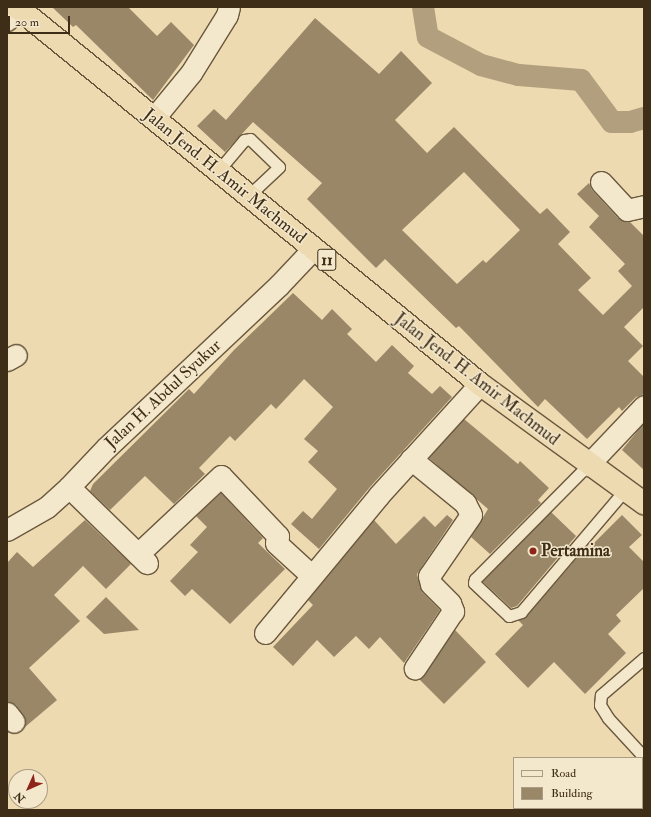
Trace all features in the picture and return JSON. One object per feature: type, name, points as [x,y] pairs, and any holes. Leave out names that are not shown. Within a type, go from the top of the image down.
[{"type":"highway","name":"Jalan Jend. H. Amir Machmud","points":[[14,12],[154,118],[480,384],[588,465],[644,503]]},
{"type":"street","points":[[154,118],[191,73],[227,15],[229,7]]},
{"type":"street","points":[[601,182],[627,210],[644,206]]},
{"type":"street","name":"Jalan H. Abdul Syukur","points":[[7,530],[47,507],[69,487],[111,443],[279,285],[313,249]]},
{"type":"street","points":[[265,633],[312,575],[411,459],[480,384]]},
{"type":"street","points":[[588,465],[644,406]]},
{"type":"street","points":[[411,459],[465,503],[472,515],[429,576],[431,584],[450,603],[453,611],[415,668]]},
{"type":"street","points":[[69,487],[142,559],[221,476],[278,536],[276,543],[312,575]]},
{"type":"lane","points":[[218,171],[244,140],[250,139],[279,167],[258,184],[248,196]]},
{"type":"lane","points":[[588,465],[475,579],[474,584],[508,616],[520,612],[625,490]]},
{"type":"lane","points":[[644,658],[601,695],[600,705],[608,718],[644,757]]},
{"type":"building","points":[[52,7],[128,7],[157,36],[171,22],[194,45],[153,100],[76,25],[73,27]]},
{"type":"building","points":[[315,18],[379,74],[401,51],[432,83],[395,120],[427,153],[454,127],[540,214],[547,208],[570,232],[558,244],[591,278],[578,290],[603,315],[632,286],[618,271],[625,264],[589,227],[599,216],[577,194],[589,183],[592,190],[618,218],[630,222],[644,236],[644,307],[624,327],[643,346],[628,361],[644,377],[644,394],[636,397],[622,411],[619,407],[587,439],[545,399],[538,407],[459,326],[456,328],[385,259],[376,268],[307,199],[322,183],[253,122],[225,152],[197,126],[214,109],[226,120]],"holes":[[[464,172],[520,230],[486,263],[483,260],[457,284],[402,230]]]},
{"type":"building","points":[[293,293],[322,320],[332,309],[352,329],[347,334],[376,362],[392,345],[414,366],[408,373],[432,394],[440,386],[452,397],[370,487],[319,549],[291,524],[303,511],[312,519],[337,489],[308,462],[318,451],[304,439],[333,407],[304,379],[276,409],[271,404],[235,441],[230,436],[199,468],[205,474],[174,504],[145,476],[110,510],[90,491],[93,484],[189,389],[194,394],[234,350]]},
{"type":"building","points":[[464,419],[518,464],[520,461],[549,488],[538,500],[541,503],[490,554],[471,537],[488,509],[429,458]]},
{"type":"building","points":[[644,423],[644,470],[622,450]]},
{"type":"building","points":[[221,493],[263,538],[258,543],[285,569],[230,624],[192,589],[185,596],[170,581],[198,552],[190,545],[207,527],[196,516]]},
{"type":"building","points":[[551,512],[576,536],[517,606],[511,608],[482,581]]},
{"type":"building","points":[[447,515],[453,520],[417,574],[422,592],[440,610],[404,663],[380,637],[369,649],[356,636],[334,657],[317,640],[293,666],[273,647],[313,605],[308,600],[374,520],[396,544],[424,516],[435,527]]},
{"type":"building","points":[[622,515],[642,535],[629,547],[644,562],[644,588],[616,615],[621,621],[608,634],[626,653],[585,694],[554,662],[528,688],[495,654],[523,625],[518,620],[526,617],[587,546],[589,548]]},
{"type":"building","points":[[85,520],[131,564],[106,589],[83,566],[54,595],[80,621],[29,668],[57,700],[25,727],[23,715],[16,705],[7,701],[7,563],[17,552],[33,567]]},
{"type":"building","points":[[106,597],[139,630],[104,634],[86,617]]},
{"type":"building","points":[[455,630],[486,662],[444,704],[419,679]]},
{"type":"waterway","points":[[423,7],[428,37],[481,65],[519,75],[581,80],[612,122],[630,122],[644,118]]},
{"type":"place","name":"Pertamina","points":[[533,551]]}]
